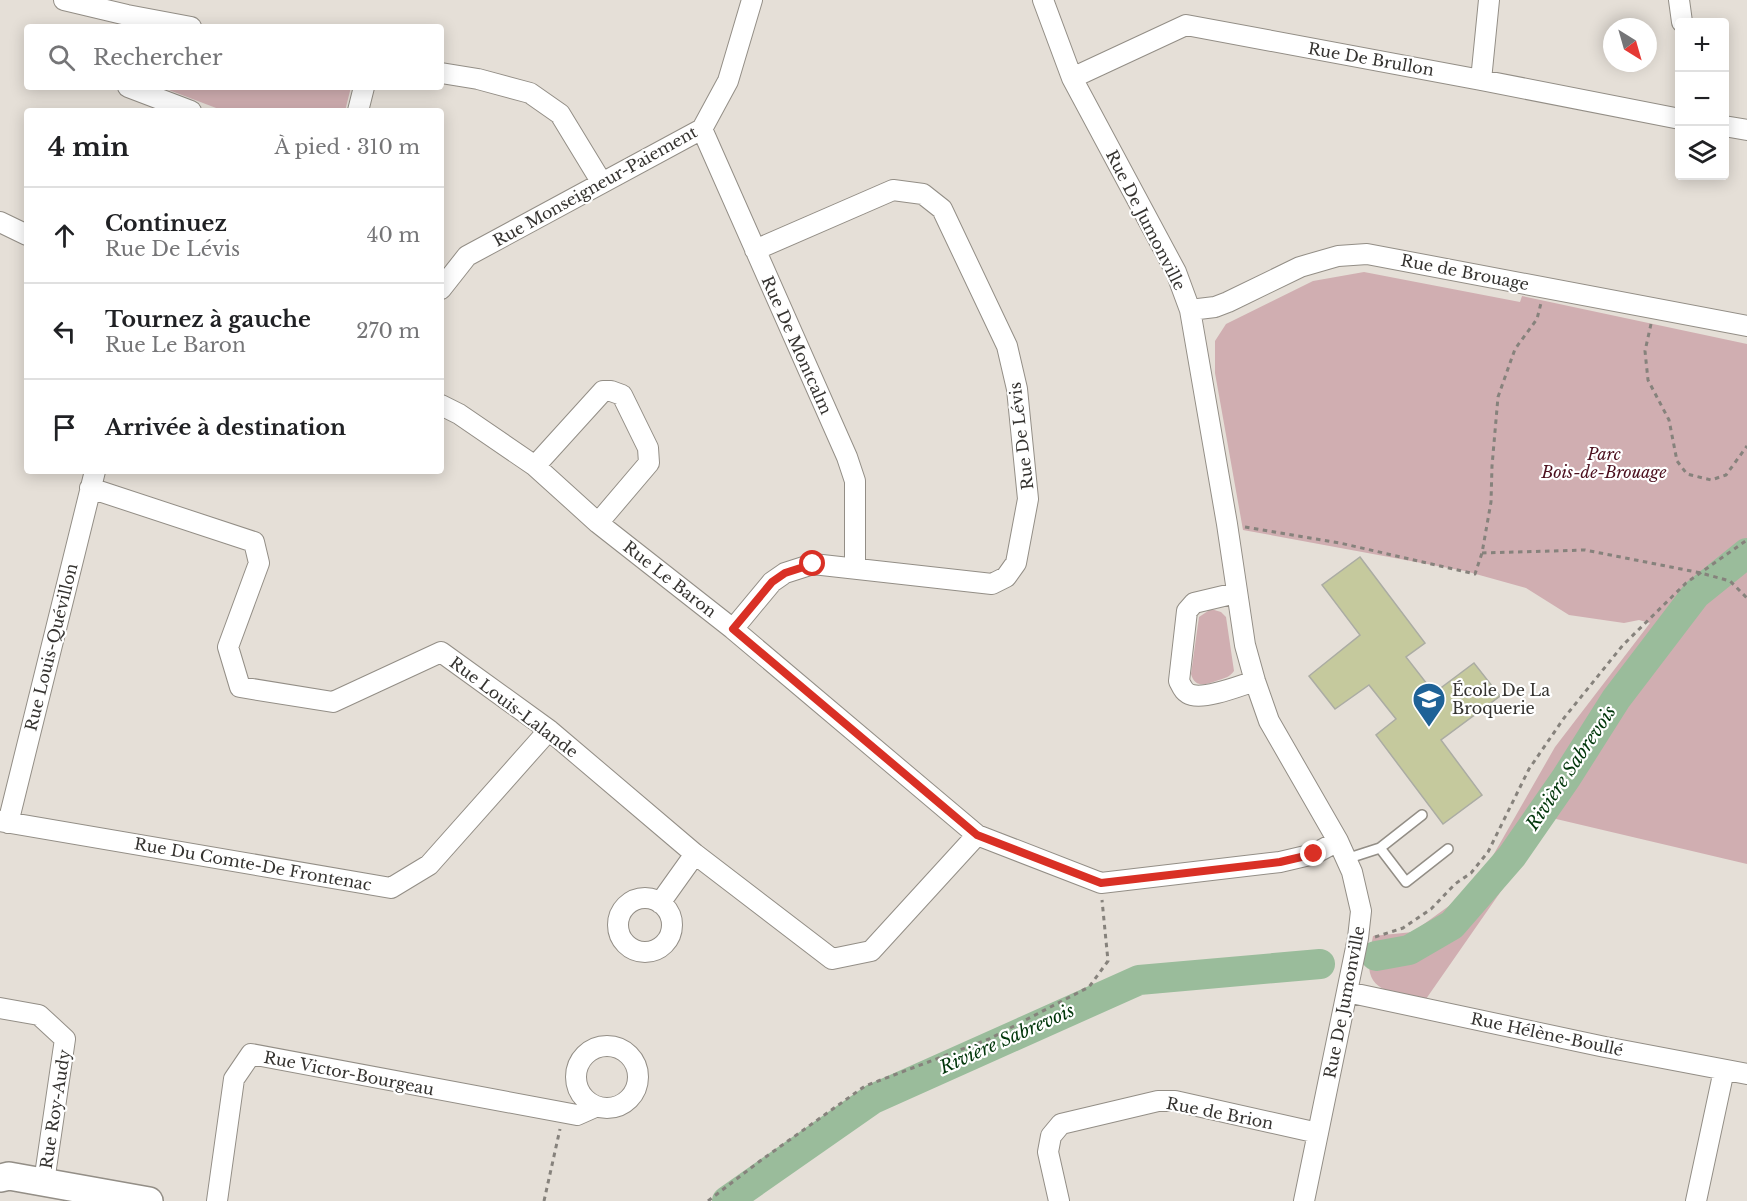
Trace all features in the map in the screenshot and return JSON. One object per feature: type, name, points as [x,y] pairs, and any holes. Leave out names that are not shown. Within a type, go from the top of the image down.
[{"type":"street","points":[[63,0],[126,21],[158,24]]},
{"type":"street","name":"Rue Monseigneur-Paiement","points":[[444,285],[467,256],[702,129],[728,81],[752,0]]},
{"type":"street","name":"Rue De Jumonville","points":[[1043,0],[1072,78],[1176,272],[1190,310],[1227,524],[1245,645],[1255,681],[1269,721],[1342,850],[1352,872],[1360,911],[1358,938],[1305,1201]]},
{"type":"street","points":[[1481,80],[1490,0]]},
{"type":"street","points":[[1679,0],[1681,18]]},
{"type":"street","name":"Rue De Brullon","points":[[1072,78],[1186,25],[1675,118]]},
{"type":"street","points":[[444,73],[478,79],[530,93],[560,114],[602,183]]},
{"type":"street","points":[[136,90],[183,108]]},
{"type":"street","points":[[358,108],[363,90]]},
{"type":"street","points":[[1729,127],[1747,130]]},
{"type":"street","name":"Rue De Montcalm","points":[[702,129],[847,457],[855,481],[855,568]]},
{"type":"street","name":"Rue De Lévis","points":[[733,629],[772,582],[785,573],[813,564],[992,584],[1006,577],[1016,563],[1028,499],[1017,389],[1007,346],[942,209],[923,194],[892,190],[755,250]]},
{"type":"street","points":[[1,224],[24,235]]},
{"type":"street","name":"Rue de Brouage","points":[[1190,310],[1215,307],[1228,302],[1300,267],[1338,256],[1367,254],[1747,326]]},
{"type":"street","points":[[535,466],[603,391],[622,395],[648,448],[648,463],[598,523]]},
{"type":"street","name":"Rue Le Baron","points":[[444,406],[459,414],[535,466],[598,523],[733,629],[977,835],[1101,883],[1280,862],[1342,850]]},
{"type":"street","name":"Rue Louis-Lalande","points":[[92,479],[254,542],[259,563],[228,647],[240,687],[333,702],[441,652],[549,730],[695,854],[832,959],[871,951],[977,835]]},
{"type":"street","name":"Rue Louis-Quévillon","points":[[4,822],[92,479]]},
{"type":"street","points":[[1236,593],[1194,603],[1187,611],[1179,681],[1184,691],[1193,695],[1207,694],[1255,681]]},
{"type":"street","name":"Rue Du Comte-De Frontenac","points":[[4,822],[391,888],[429,865],[549,730]]},
{"type":"street","points":[[660,903],[695,854]]},
{"type":"street","name":"Rue Hélène-Boullé","points":[[1347,992],[1605,1047],[1747,1074]]},
{"type":"street","name":"Rue Roy-Audy","points":[[0,1008],[39,1015],[65,1039],[44,1182]]},
{"type":"street","name":"Rue Victor-Bourgeau","points":[[217,1201],[234,1079],[251,1054],[577,1115],[595,1107]]},
{"type":"street","points":[[1696,1201],[1724,1070]]},
{"type":"street","name":"Rue de Brion","points":[[1059,1201],[1048,1152],[1051,1136],[1060,1124],[1158,1101],[1175,1101],[1318,1133]]},
{"type":"street","points":[[3,1175],[150,1201]]},
{"type":"lane","points":[[1342,850],[1380,848],[1422,815]]},
{"type":"lane","points":[[1380,848],[1406,882],[1448,849]]},
{"type":"path","points":[[1227,524],[1340,543],[1475,574],[1482,553],[1491,502],[1498,397],[1515,350],[1537,319],[1545,287]]},
{"type":"path","points":[[1655,308],[1645,351],[1648,380],[1669,420],[1677,461],[1687,474],[1711,480],[1726,476],[1747,446]]},
{"type":"path","points":[[1358,938],[1378,937],[1403,928],[1431,909],[1455,884],[1471,873],[1488,852],[1529,769],[1564,718],[1623,645],[1686,583],[1747,540]]},
{"type":"path","points":[[1482,553],[1585,550],[1730,581],[1747,598]]},
{"type":"path","points":[[708,1201],[865,1086],[989,1039],[1089,987],[1108,961],[1101,883]]},
{"type":"path","points":[[544,1201],[563,1112]]},
{"type":"green space","points":[[169,90],[350,90],[346,108],[216,108]]},
{"type":"green space","name":"Parc Bois-de-Brouage","points":[[1364,272],[1520,302],[1522,296],[1747,344],[1747,864],[1552,818],[1426,999],[1393,993],[1378,986],[1370,973],[1369,964],[1373,936],[1413,932],[1475,887],[1555,747],[1650,623],[1639,620],[1624,623],[1569,615],[1526,588],[1465,571],[1243,530],[1215,373],[1215,341],[1226,324],[1313,281]]},
{"type":"green space","points":[[1211,609],[1221,612],[1226,617],[1234,671],[1226,678],[1201,684],[1195,682],[1191,674],[1199,617]]},
{"type":"building","points":[[1360,557],[1425,643],[1406,657],[1434,693],[1474,663],[1500,696],[1441,740],[1482,795],[1443,824],[1376,735],[1396,719],[1369,685],[1335,709],[1309,676],[1360,635],[1322,585]]},
{"type":"waterway","name":"Rivière Sabrevois","points":[[1376,956],[1409,950],[1452,925],[1512,856],[1566,778],[1616,699],[1696,594],[1747,553]]},
{"type":"waterway","name":"Rivière Sabrevois","points":[[727,1201],[873,1099],[1139,980],[1320,964]]},
{"type":"place","name":"École De La Broquerie","points":[[1429,728]]},
{"type":"route","points":[[813,564],[785,573],[772,582],[733,629],[977,835],[1101,883],[1280,862],[1314,854]]}]
